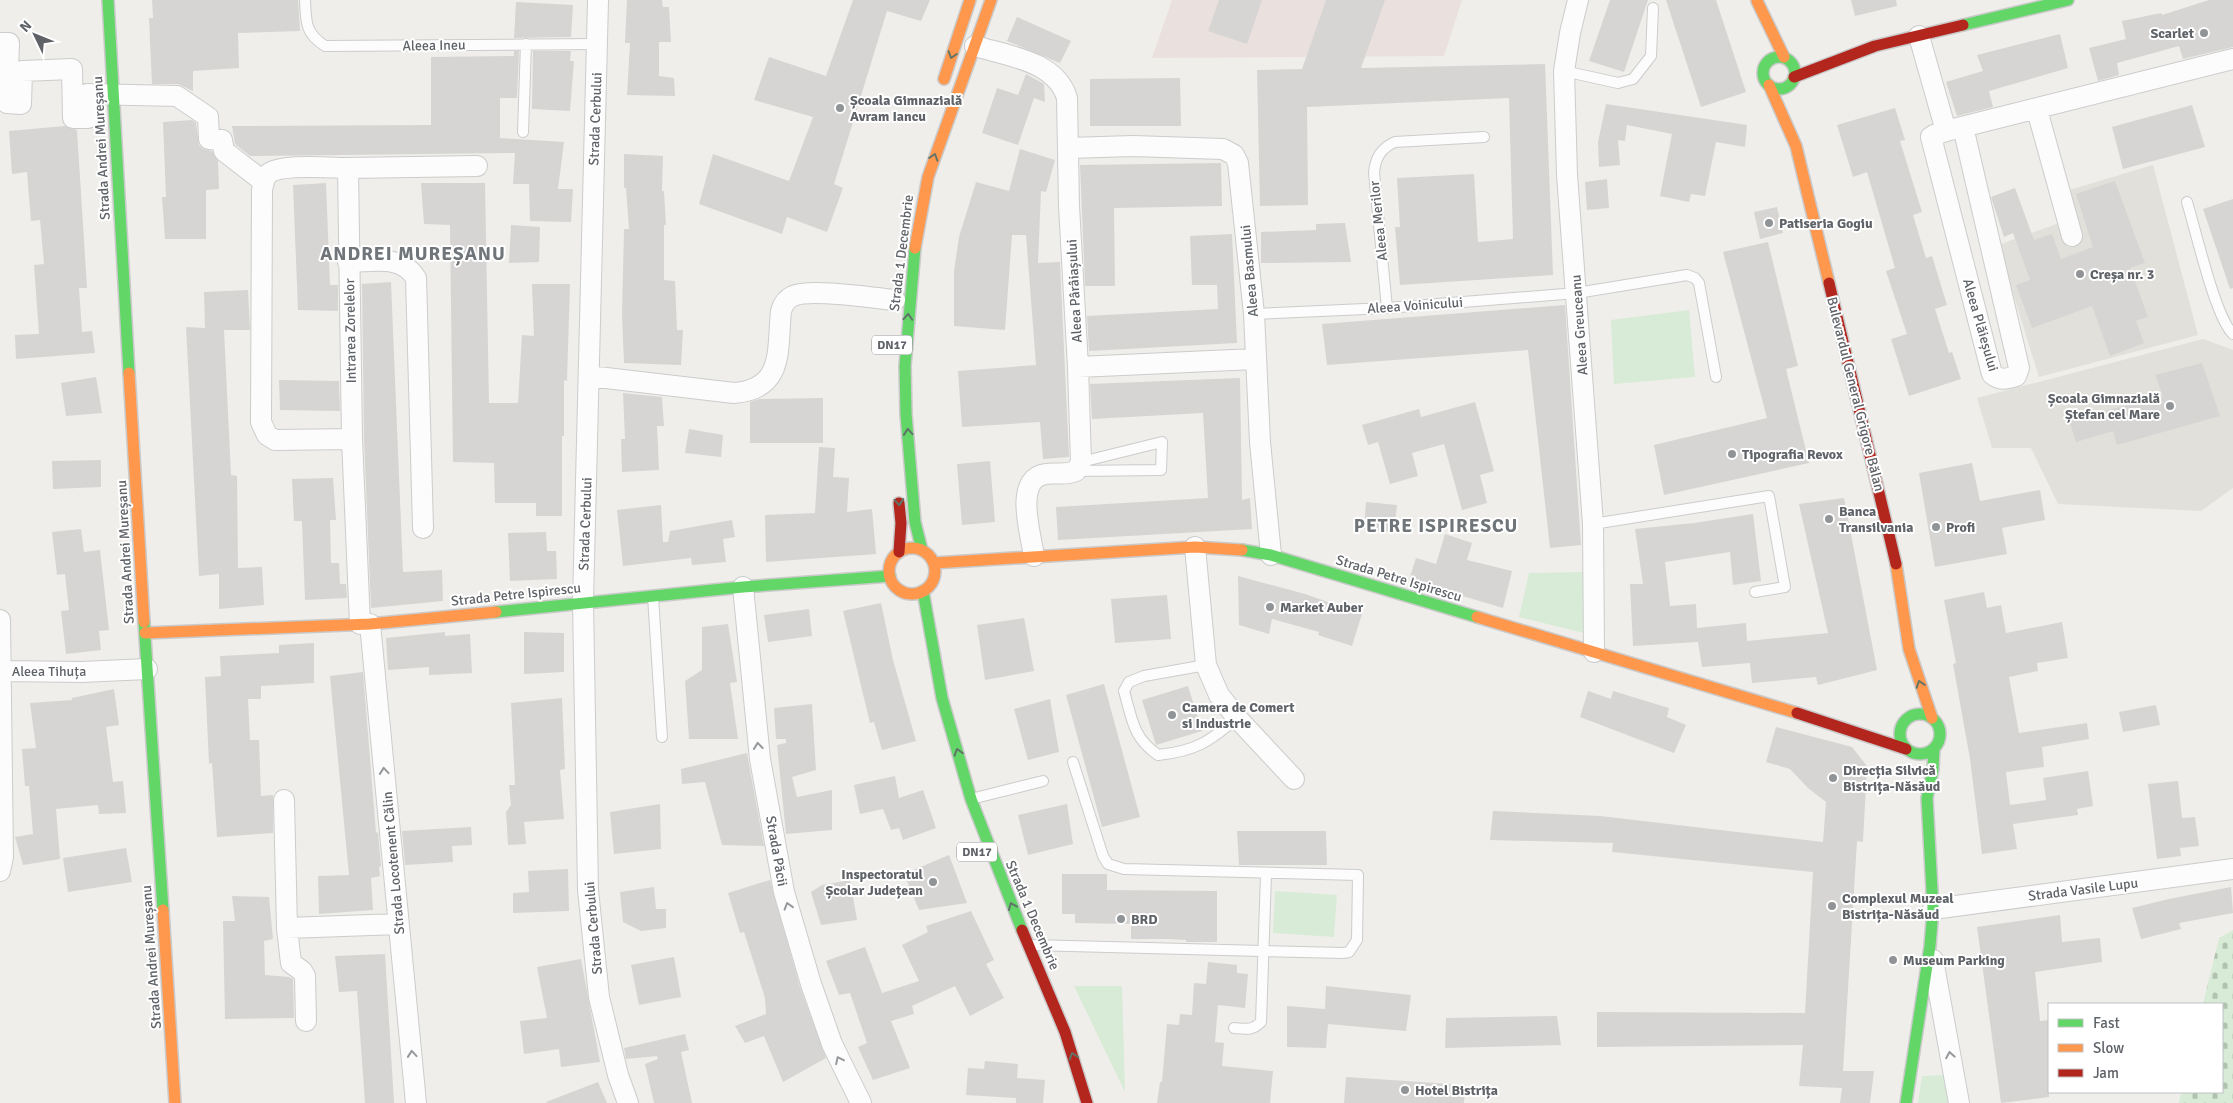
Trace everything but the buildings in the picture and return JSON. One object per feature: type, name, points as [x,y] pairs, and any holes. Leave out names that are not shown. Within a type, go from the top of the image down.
[{"type":"street","name":"Strada Andrei Mureșanu","points":[[108,0],[147,669],[175,1103]]},
{"type":"street","name":"Strada Cerbului","points":[[598,0],[582,602],[588,890],[599,997],[618,1075],[628,1103]]},
{"type":"street","points":[[939,94],[970,0]]},
{"type":"street","name":"Strada 1 Decembrie","points":[[934,563],[927,553],[922,550],[915,522],[906,414],[905,375],[908,317],[916,234],[928,177],[991,0]]},
{"type":"street","name":"Aleea Greuceanu","points":[[1578,0],[1564,71],[1567,175],[1593,524],[1594,652]]},
{"type":"street","points":[[1757,0],[1767,61],[1763,71],[1765,81],[1769,85],[1778,89],[1784,88],[1793,79],[1850,54]]},
{"type":"street","points":[[1757,0],[1787,59],[1794,68],[1792,98]]},
{"type":"street","points":[[1767,61],[1775,57],[1787,59],[1850,54],[2068,0]]},
{"type":"street","name":"Aleea Plăieșului","points":[[1919,36],[1954,129],[2019,368],[2016,376],[2006,379],[1998,379],[1992,374],[1932,141],[1934,135],[1954,129]]},
{"type":"street","points":[[0,43],[9,43],[7,103],[21,104],[22,71],[72,69],[73,118],[88,118],[87,94],[113,93],[177,96],[208,117],[209,139],[222,140],[224,151],[264,182]]},
{"type":"street","name":"Aleea Pârâiașului","points":[[975,46],[1038,65],[1057,79],[1064,87],[1067,98],[1069,206],[1078,367],[1078,467]]},
{"type":"street","points":[[1954,129],[2037,110],[2233,59]]},
{"type":"street","name":"Bulevardul General Grigore Bălan","points":[[1769,85],[1794,140],[1894,553],[1909,649],[1932,718]]},
{"type":"street","points":[[2037,110],[2072,236]]},
{"type":"street","name":"Bulevardul General Grigore Bălan","points":[[1793,114],[1794,140]]},
{"type":"street","name":"Aleea Basmului","points":[[1068,148],[1133,146],[1223,149],[1234,155],[1240,170],[1254,314],[1260,442],[1271,555]]},
{"type":"street","points":[[352,439],[283,441],[267,435],[260,422],[262,190],[264,182],[268,175],[282,168],[477,166]]},
{"type":"street","name":"Intrarea Zorelelor","points":[[348,168],[352,439],[365,624]]},
{"type":"street","points":[[348,262],[398,262],[411,270],[416,278],[423,528]]},
{"type":"street","points":[[589,376],[734,393],[744,392],[758,387],[775,369],[778,361],[781,311],[783,304],[794,295],[826,294],[895,300]]},
{"type":"street","points":[[1078,367],[1255,359]]},
{"type":"street","points":[[1034,556],[1025,499],[1028,487],[1034,479],[1045,474],[1064,475],[1078,467]]},
{"type":"street","points":[[898,494],[901,523],[899,552],[891,563],[890,576],[896,587],[907,593],[923,591],[932,582],[936,570],[934,563]]},
{"type":"street","points":[[1195,547],[1206,665],[1219,694],[1236,718],[1294,779]]},
{"type":"street","name":"Strada Petre Ispirescu","points":[[934,563],[1195,547],[1234,549],[1271,555],[1594,652],[1723,693],[1843,727],[1911,754]]},
{"type":"street","points":[[899,552],[914,548],[922,550]]},
{"type":"street","name":"Strada Petre Ispirescu","points":[[145,633],[365,624],[743,587],[890,576]]},
{"type":"street","name":"Strada Păcii","points":[[743,587],[760,759],[784,892],[811,984],[832,1044],[862,1103]]},
{"type":"street","name":"Strada 1 Decembrie","points":[[923,591],[942,698],[971,799],[1003,884],[1065,1032],[1087,1103]]},
{"type":"street","points":[[907,593],[912,609]]},
{"type":"street","name":"Aleea Tihuța","points":[[0,620],[2,671],[82,672],[147,669]]},
{"type":"street","name":"Strada Locotenent Călin","points":[[365,624],[399,924],[416,1103]]},
{"type":"street","name":"Bulevardul General Grigore Bălan","points":[[1906,684],[1909,649]]},
{"type":"street","points":[[0,871],[2,857],[2,671]]},
{"type":"street","points":[[1906,701],[1905,721],[1900,734],[1901,740],[1911,754],[1924,753],[1934,748]]},
{"type":"street","points":[[1905,721],[1916,714],[1928,715],[1936,722],[1940,733],[1934,748],[1933,769],[1927,798],[1933,909],[1930,946],[1906,1103]]},
{"type":"street","name":"Strada Petre Ispirescu","points":[[1843,727],[1883,726],[1905,721]]},
{"type":"street","points":[[1920,779],[1927,798]]},
{"type":"street","points":[[284,800],[287,928],[291,963],[302,971],[305,976],[306,1021]]},
{"type":"street","name":"Strada Vasile Lupu","points":[[1933,909],[2233,869]]},
{"type":"street","points":[[287,928],[399,924]]},
{"type":"street","points":[[1930,946],[1958,1103]]},
{"type":"lane","name":"Aleea Ineu","points":[[305,0],[308,31],[315,40],[325,46],[597,44]]},
{"type":"lane","points":[[2012,0],[2015,12]]},
{"type":"lane","points":[[1564,71],[1618,83],[1633,79],[1651,56],[1653,8]]},
{"type":"lane","points":[[523,132],[526,44]]},
{"type":"lane","name":"Aleea Merilor","points":[[1387,308],[1374,162],[1387,146],[1396,142],[1484,137]]},
{"type":"lane","points":[[2187,202],[2219,309],[2226,327],[2233,334]]},
{"type":"lane","name":"Aleea Voinicului","points":[[1254,314],[1387,308],[1576,293],[1687,275],[1699,283],[1716,377]]},
{"type":"lane","points":[[1162,442],[1161,470],[1078,467],[1162,442]]},
{"type":"lane","points":[[1593,524],[1769,496],[1785,587],[1755,592]]},
{"type":"lane","points":[[653,596],[662,737]]},
{"type":"lane","points":[[1206,665],[1144,676],[1129,682],[1124,691],[1135,730],[1145,746],[1158,755],[1177,753],[1210,741],[1236,718]]},
{"type":"lane","points":[[1029,945],[1343,953],[1350,952],[1356,940],[1358,876],[1124,869],[1108,864],[1103,856],[1073,762]]},
{"type":"lane","points":[[971,799],[1043,781]]},
{"type":"lane","points":[[1234,1028],[1249,1030],[1255,1028],[1260,1022],[1266,874]]},
{"type":"shaded area","points":[[1172,0],[1462,0],[1444,56],[1152,58]]},
{"type":"shaded area","points":[[2153,165],[2198,335],[2039,377],[1998,245],[2076,217],[2069,190]]},
{"type":"shaded area","points":[[2203,339],[2233,350],[2233,488],[2201,511],[2058,504],[2031,448],[1992,448],[1977,398]]},
{"type":"green space","points":[[1689,310],[1695,377],[1614,384],[1611,320]]},
{"type":"green space","points":[[1585,572],[1584,633],[1519,617],[1529,573]]},
{"type":"green space","points":[[1275,891],[1337,895],[1334,937],[1273,933]]},
{"type":"green space","points":[[2233,930],[2233,1103],[2179,1103],[2181,1093],[2223,1093],[2223,1003],[2203,1003],[2219,938]]},
{"type":"green space","points":[[1074,986],[1122,986],[1125,1092]]},
{"type":"green space","points":[[1945,1075],[1949,1103],[1918,1103],[1922,1076]]},
{"type":"traffic: fast","points":[[108,0],[129,373]]},
{"type":"traffic: fast","points":[[1963,25],[2068,0]]},
{"type":"traffic: fast","points":[[1779,57],[1785,58],[1790,62],[1794,67],[1795,73],[1794,79],[1790,84],[1785,88],[1779,89],[1773,88],[1768,84],[1764,79],[1763,73],[1764,67],[1768,62],[1773,58],[1779,57]]},
{"type":"traffic: fast","points":[[915,248],[905,366],[906,414],[915,522],[922,550]]},
{"type":"traffic: fast","points":[[1242,550],[1271,555],[1477,617]]},
{"type":"traffic: fast","points":[[496,612],[743,587],[890,576]]},
{"type":"traffic: fast","points":[[923,591],[942,698],[971,799],[1022,930]]},
{"type":"traffic: fast","points":[[144,622],[163,910]]},
{"type":"traffic: fast","points":[[1920,714],[1934,720],[1940,734],[1934,748],[1920,754],[1906,748],[1900,734],[1906,720],[1920,714]]},
{"type":"traffic: fast","points":[[1906,1103],[1930,946],[1933,909],[1927,798],[1933,769],[1934,748]]},
{"type":"traffic: slow","points":[[944,79],[970,0]]},
{"type":"traffic: slow","points":[[915,248],[928,177],[991,0]]},
{"type":"traffic: slow","points":[[1757,1],[1784,57]]},
{"type":"traffic: slow","points":[[1769,85],[1796,146],[1829,283]]},
{"type":"traffic: slow","points":[[129,373],[144,622]]},
{"type":"traffic: slow","points":[[934,563],[1195,547],[1242,550]]},
{"type":"traffic: slow","points":[[912,548],[925,552],[931,558],[935,571],[931,584],[925,590],[912,594],[899,590],[893,584],[889,571],[893,558],[899,552],[912,548]]},
{"type":"traffic: slow","points":[[1896,564],[1909,649],[1932,718]]},
{"type":"traffic: slow","points":[[145,633],[370,624],[496,612]]},
{"type":"traffic: slow","points":[[1477,617],[1797,713]]},
{"type":"traffic: slow","points":[[163,910],[175,1103]]},
{"type":"traffic: jam","points":[[1794,77],[1875,46],[1963,25]]},
{"type":"traffic: jam","points":[[1829,283],[1896,564]]},
{"type":"traffic: jam","points":[[899,503],[901,523],[899,552]]},
{"type":"traffic: jam","points":[[1797,713],[1906,749]]},
{"type":"traffic: jam","points":[[1022,930],[1065,1032],[1087,1103]]},
{"type":"place","name":"Scarlet","points":[[2204,33]]},
{"type":"place","name":"Școala Gimnazială Avram Iancu","points":[[840,108]]},
{"type":"place","name":"Patiseria Gogiu","points":[[1769,223]]},
{"type":"place","name":"Creșa nr. 3","points":[[2080,274]]},
{"type":"place","name":"Școala Gimnazială Ștefan cel Mare","points":[[2170,406]]},
{"type":"place","name":"Tipografia Revox","points":[[1732,454]]},
{"type":"place","name":"Banca Transilvania","points":[[1829,519]]},
{"type":"place","name":"Profi","points":[[1936,527]]},
{"type":"place","name":"Market Auber","points":[[1270,607]]},
{"type":"place","name":"Camera de Comert si Industrie","points":[[1172,715]]},
{"type":"place","name":"Direcția Silvică Bistrița-Năsăud","points":[[1833,778]]},
{"type":"place","name":"Inspectoratul Școlar Județean","points":[[933,882]]},
{"type":"place","name":"Complexul Muzeal Bistrița-Năsăud","points":[[1832,906]]},
{"type":"place","name":"BRD","points":[[1121,919]]},
{"type":"place","name":"Museum Parking","points":[[1893,960]]},
{"type":"place","name":"Hotel Bistrița","points":[[1405,1090]]},
{"type":"district","name":"ANDREI MUREȘANU","points":[[413,253]]},
{"type":"district","name":"PETRE ISPIRESCU","points":[[1436,525]]}]
